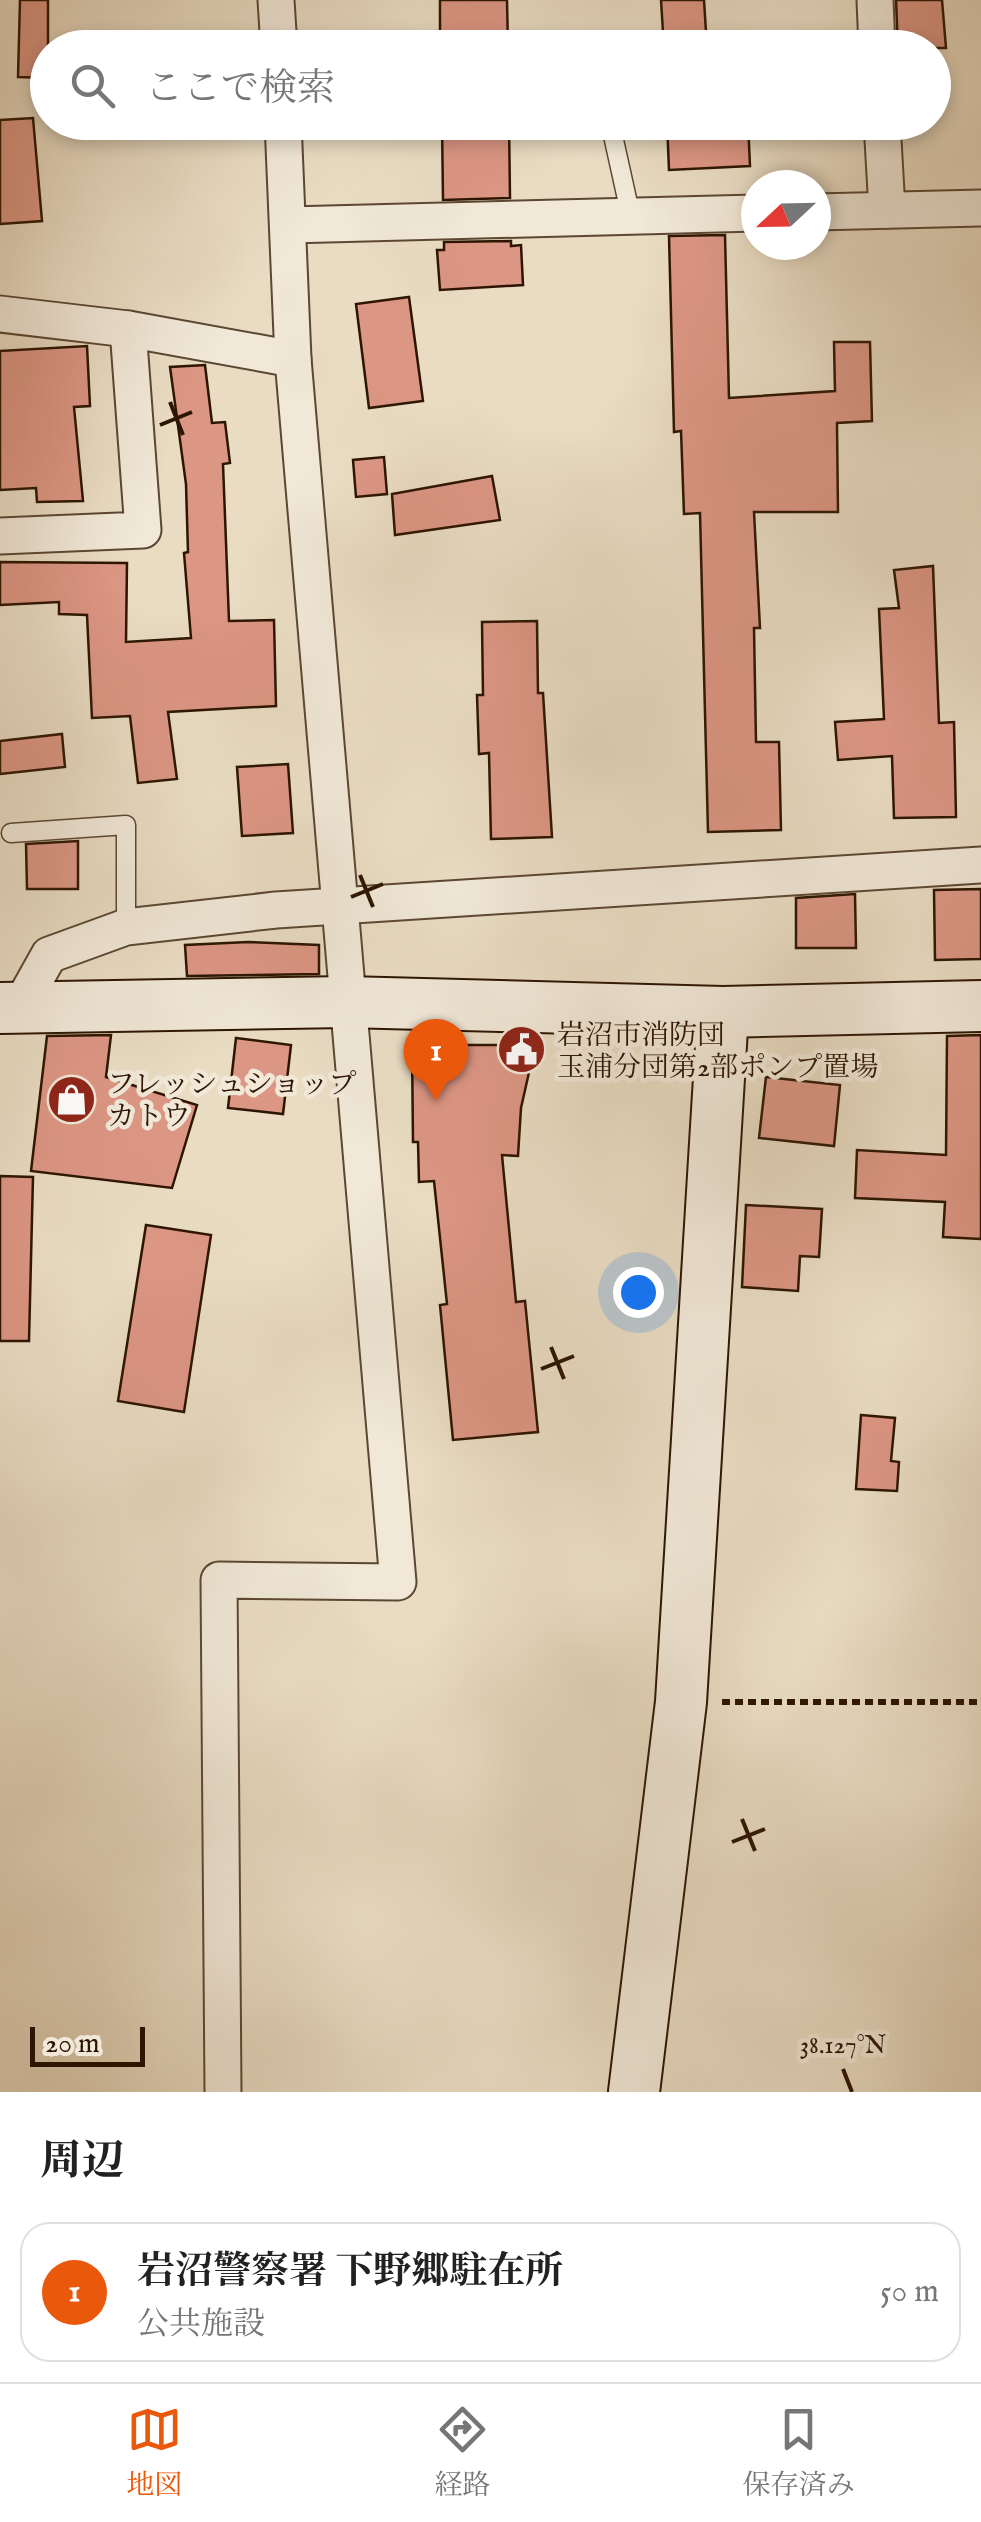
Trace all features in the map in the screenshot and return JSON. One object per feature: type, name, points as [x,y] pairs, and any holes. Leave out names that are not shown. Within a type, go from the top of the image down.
[{"type":"street","points":[[276,0],[278,30]]},
{"type":"street","points":[[874,0],[876,30]]},
{"type":"street","points":[[224,2092],[219,1580],[398,1582],[293,359],[284,140]]},
{"type":"street","points":[[883,140],[886,210]]},
{"type":"street","points":[[831,212],[981,208]]},
{"type":"street","points":[[289,225],[741,214]]},
{"type":"street","points":[[0,314],[128,330],[293,359]]},
{"type":"street","points":[[0,536],[143,530],[128,330]]},
{"type":"street","points":[[10,1008],[49,955],[126,927],[339,906],[981,864]]},
{"type":"street","points":[[10,1008],[346,1002],[723,1012],[981,1006]]},
{"type":"street","points":[[634,2092],[681,1702],[723,1012]]},
{"type":"lane","points":[[614,140],[631,216]]},
{"type":"lane","points":[[11,833],[126,825],[126,927]]},
{"type":"path","points":[[681,1702],[981,1702]]},
{"type":"building","points":[[20,0],[48,0],[48,30],[30,30],[30,77],[18,77]]},
{"type":"building","points":[[440,0],[507,0],[508,30],[440,30]]},
{"type":"building","points":[[661,0],[704,0],[706,30],[663,30]]},
{"type":"building","points":[[896,0],[942,0],[944,30],[897,30]]},
{"type":"building","points":[[30,118],[42,221],[0,224],[0,120]]},
{"type":"building","points":[[442,140],[509,140],[510,198],[443,200]]},
{"type":"building","points":[[668,140],[749,140],[750,166],[669,170]]},
{"type":"building","points":[[725,235],[729,398],[835,391],[834,342],[870,342],[872,421],[837,423],[838,512],[754,512],[760,628],[754,628],[756,742],[779,742],[781,830],[708,832],[700,513],[684,514],[681,431],[674,432],[669,236]]},
{"type":"building","points":[[511,241],[511,246],[521,245],[523,285],[440,290],[437,250],[444,250],[444,242]]},
{"type":"building","points":[[409,297],[423,401],[369,408],[356,304]]},
{"type":"building","points":[[87,346],[90,406],[74,407],[83,501],[37,502],[36,488],[0,490],[0,351]]},
{"type":"building","points":[[205,365],[212,423],[225,422],[230,463],[223,464],[229,621],[274,620],[276,706],[168,712],[177,779],[138,783],[130,716],[92,718],[87,615],[59,614],[59,602],[0,605],[0,562],[127,563],[126,642],[191,638],[184,553],[188,552],[186,484],[170,367]]},
{"type":"building","points":[[384,457],[387,494],[356,497],[353,460]]},
{"type":"building","points":[[492,476],[500,520],[395,535],[392,494]]},
{"type":"building","points":[[933,566],[939,723],[954,722],[956,817],[894,818],[892,756],[838,760],[835,722],[884,719],[879,609],[899,608],[894,570]]},
{"type":"building","points":[[537,621],[538,693],[543,693],[552,837],[491,839],[489,753],[479,754],[477,695],[483,695],[482,622]]},
{"type":"building","points":[[62,734],[65,767],[0,774],[0,741]]},
{"type":"building","points":[[288,764],[293,833],[242,836],[237,767]]},
{"type":"building","points":[[78,841],[78,889],[27,889],[26,844]]},
{"type":"building","points":[[981,889],[981,959],[935,960],[934,890]]},
{"type":"building","points":[[855,894],[856,948],[796,948],[796,898]]},
{"type":"building","points":[[185,945],[319,945],[319,974],[187,976]]},
{"type":"building","points":[[111,1035],[106,1077],[197,1105],[172,1188],[31,1171],[47,1036]]},
{"type":"building","points":[[506,1035],[537,1037],[521,1108],[518,1156],[502,1155],[516,1302],[525,1301],[538,1432],[453,1440],[440,1305],[447,1304],[434,1181],[419,1182],[418,1142],[413,1142],[412,1045],[504,1045]]},
{"type":"building","points":[[981,1035],[981,1239],[943,1237],[945,1202],[855,1198],[857,1150],[946,1155],[947,1036]]},
{"type":"building","points":[[236,1038],[291,1045],[283,1114],[228,1108]]},
{"type":"building","points":[[766,1077],[840,1085],[834,1146],[759,1138]]},
{"type":"building","points":[[0,1176],[33,1177],[29,1341],[0,1341]]},
{"type":"building","points":[[746,1205],[822,1209],[819,1257],[800,1256],[798,1291],[742,1287]]},
{"type":"building","points":[[146,1225],[211,1235],[184,1412],[118,1401]]},
{"type":"building","points":[[861,1415],[895,1418],[891,1461],[899,1462],[897,1491],[856,1489]]},
{"type":"place","name":"岩沼市消防団 玉浦分団第2部ポンプ置場","points":[[522,1050]]},
{"type":"place","name":"フレッシュショップ カトウ","points":[[72,1099]]},
{"type":"place","name":"岩沼警察署 下野郷駐在所","points":[[436,1101]]}]
